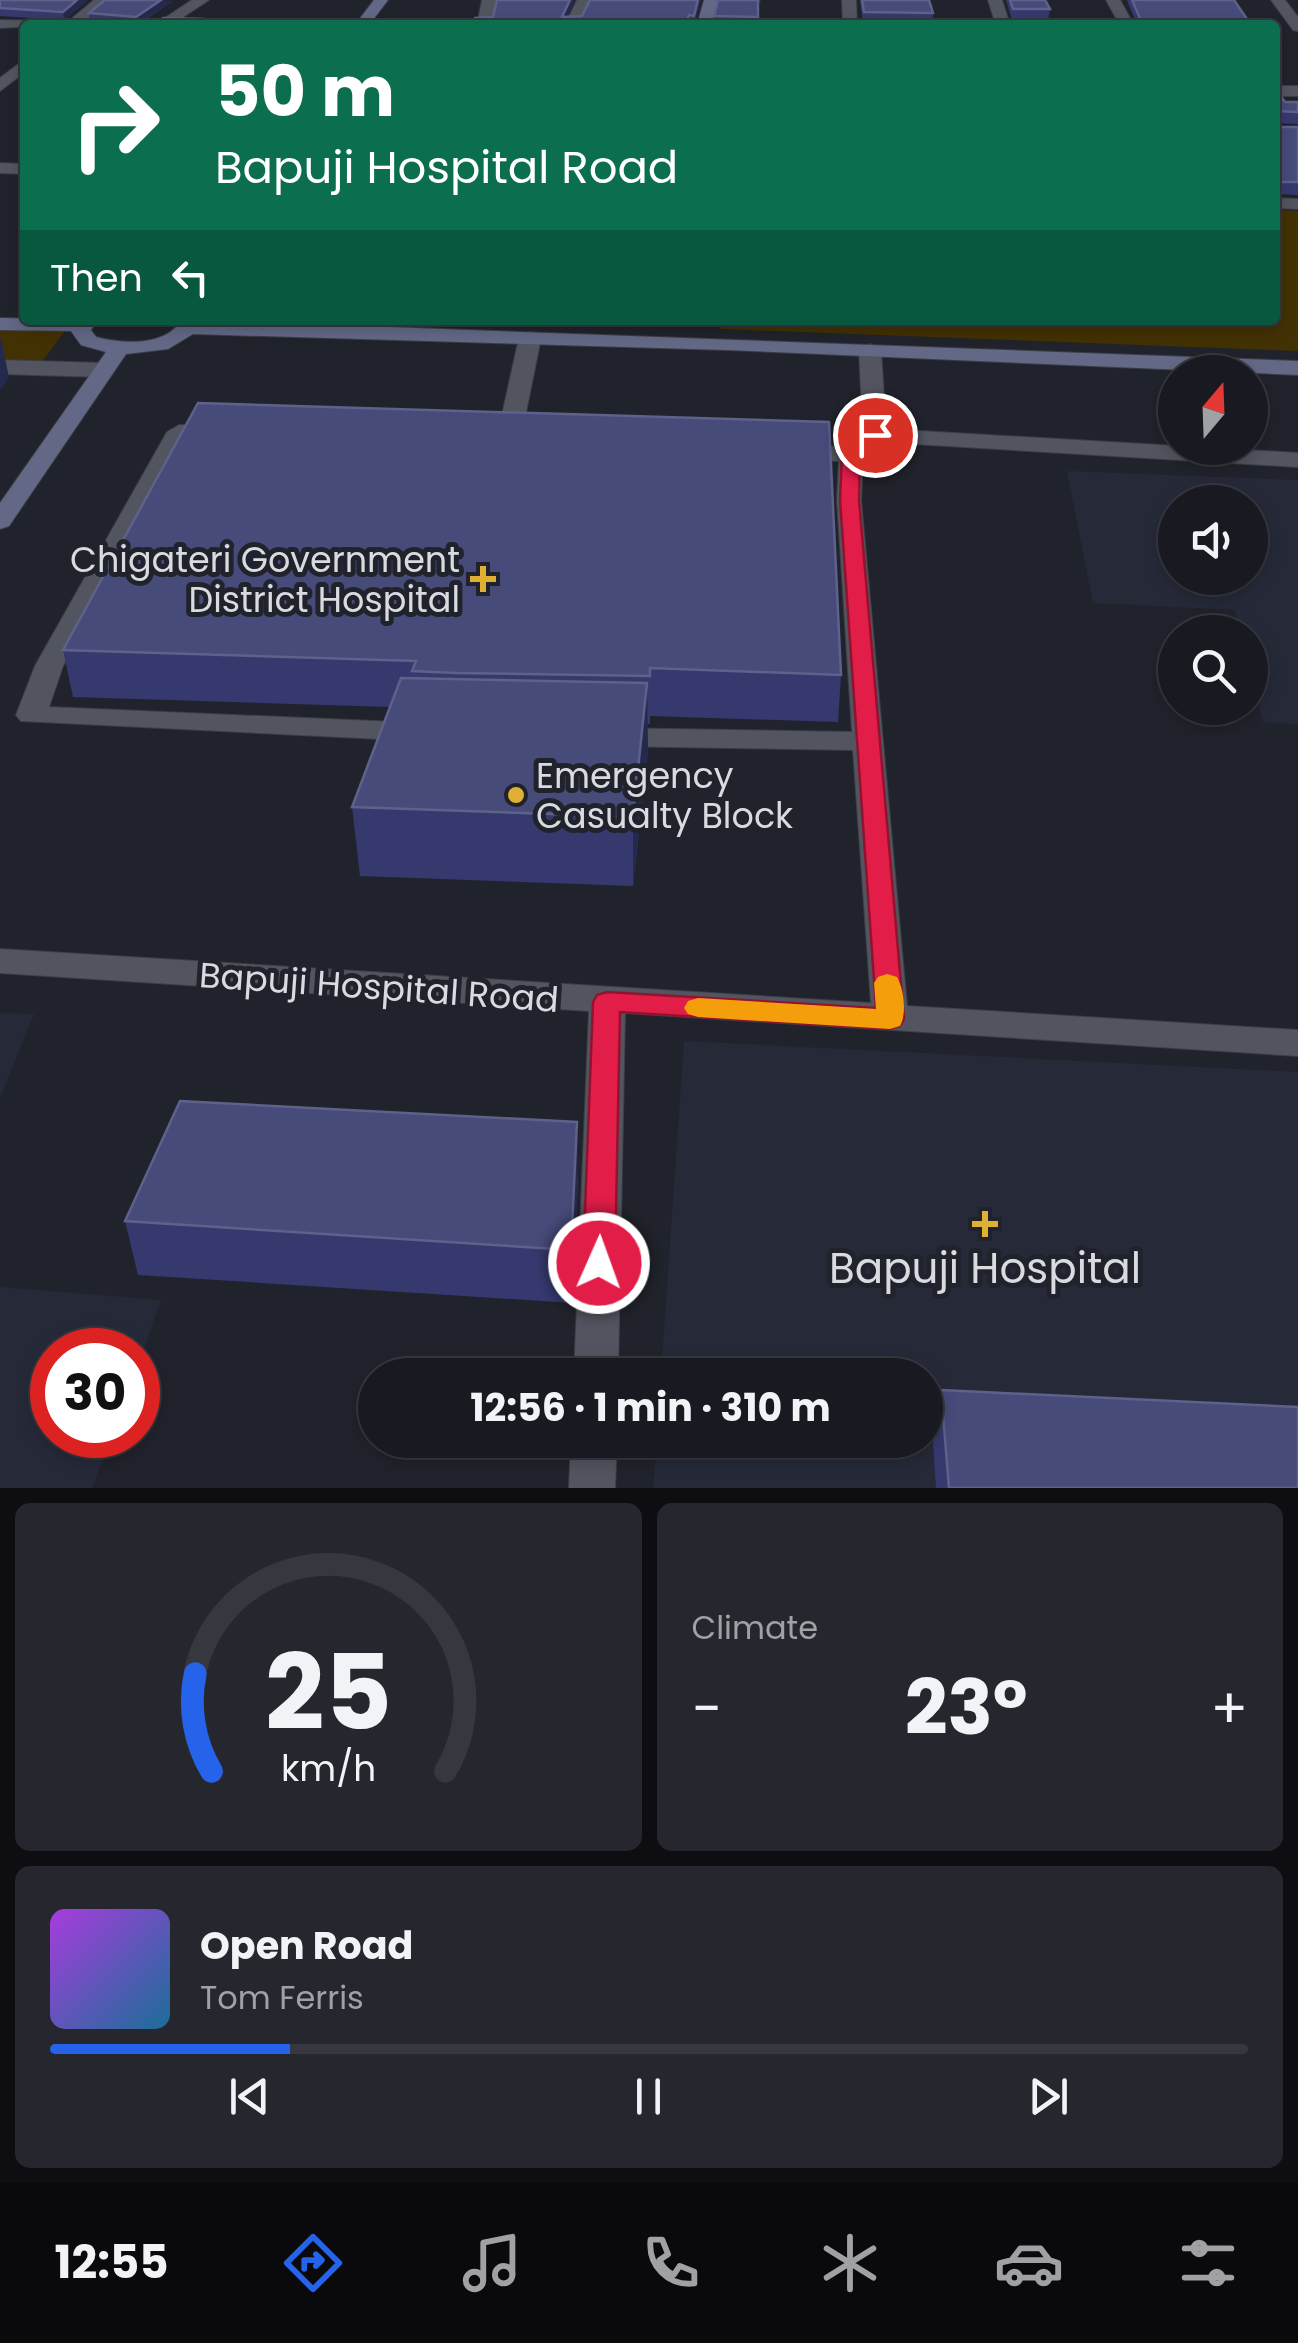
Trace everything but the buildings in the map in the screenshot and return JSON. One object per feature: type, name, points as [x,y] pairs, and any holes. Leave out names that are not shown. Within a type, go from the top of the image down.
[{"type":"main road","points":[[366,20],[381,0]]},
{"type":"main road","points":[[84,325],[82,335],[88,340],[120,347],[160,343],[188,325]]},
{"type":"main road","points":[[214,325],[530,338],[680,331],[870,350],[1298,368]]},
{"type":"main road","points":[[0,522],[120,347]]},
{"type":"street","points":[[78,20],[104,0]]},
{"type":"street","points":[[169,20],[202,0]]},
{"type":"street","points":[[1278,0],[1298,26]]},
{"type":"street","points":[[0,86],[20,68]]},
{"type":"street","points":[[472,440],[518,442],[530,338]]},
{"type":"street","points":[[870,350],[854,578],[890,1019]]},
{"type":"street","points":[[0,367],[103,370]]},
{"type":"street","points":[[242,434],[179,432],[50,666],[32,715],[440,732]]},
{"type":"street","points":[[765,451],[863,445],[1298,460]]},
{"type":"street","points":[[574,736],[870,741]]},
{"type":"street","name":"Bapuji Hospital Road","points":[[0,962],[1298,1043]]},
{"type":"street","points":[[597,1358],[607,1002]]},
{"type":"street","points":[[592,1488],[593,1458]]},
{"type":"shaded area","points":[[1280,210],[1298,211],[1298,351],[720,329],[721,325],[1280,325]]},
{"type":"shaded area","points":[[0,326],[67,328],[41,363],[0,362]]},
{"type":"shaded area","points":[[1067,471],[1298,480],[1298,724],[1268,722],[1268,615],[1236,615],[1235,610],[1093,603]]},
{"type":"shaded area","points":[[0,1013],[34,1014],[0,1098]]},
{"type":"shaded area","name":"Bapuji Hospital","points":[[684,1041],[1298,1072],[1298,1488],[653,1488],[656,1458],[943,1458],[943,1358],[662,1358]]},
{"type":"shaded area","points":[[0,1287],[161,1300],[151,1328],[30,1328],[30,1458],[103,1458],[92,1488],[0,1488]]},
{"type":"slow traffic","points":[[698,1008],[890,1019],[887,983]]},
{"type":"place","name":"Chigateri Government District Hospital","points":[[483,579]]},
{"type":"place","name":"Emergency Casualty Block","points":[[516,795]]},
{"type":"place","name":"Bapuji Hospital","points":[[985,1224]]},
{"type":"route","points":[[599,1263],[607,1002],[890,1019],[849,500],[851,454],[875,435]]}]
